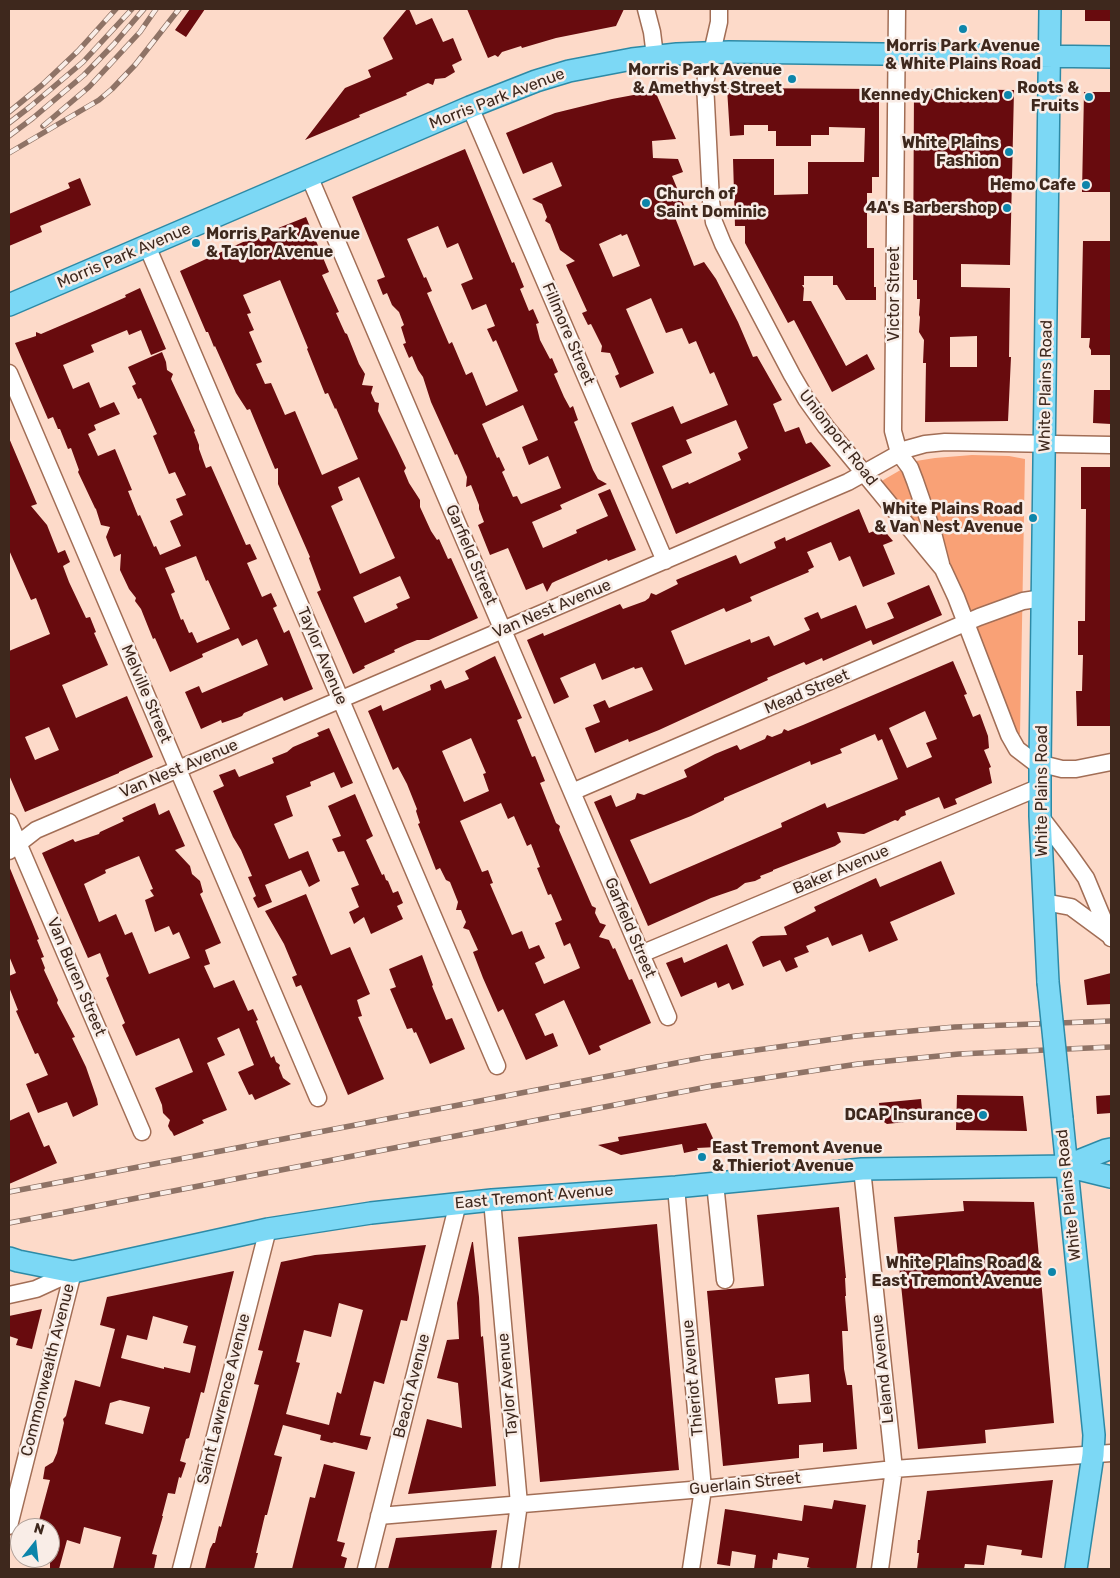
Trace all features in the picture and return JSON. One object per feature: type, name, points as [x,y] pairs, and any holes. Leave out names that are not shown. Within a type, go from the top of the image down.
[{"type":"main road","name":"White Plains Road","points":[[1050,9],[1040,816],[1048,982],[1094,1435],[1102,1454],[1076,1569]]},
{"type":"main road","name":"Morris Park Avenue","points":[[9,306],[470,107],[569,71],[655,56],[712,52],[1111,57]]},
{"type":"main road","name":"East Tremont Avenue","points":[[1066,1166],[1106,1150],[1111,1150]]},
{"type":"main road","name":"East Tremont Avenue","points":[[13,1260],[73,1272],[268,1229],[371,1213],[458,1203],[715,1183],[862,1169],[1066,1166],[1111,1178]]},
{"type":"street","points":[[646,9],[652,32],[655,56]]},
{"type":"street","name":"Unionport Road","points":[[719,9],[719,22],[705,83],[711,202],[718,233],[800,388],[826,427],[942,569],[966,623],[1009,735],[1021,753],[1040,764]]},
{"type":"street","name":"Victor Street","points":[[897,9],[895,54],[894,439],[899,453],[910,468],[915,481],[933,533],[942,569]]},
{"type":"street","name":"Fillmore Street","points":[[470,107],[665,561]]},
{"type":"street","name":"Garfield Street","points":[[309,176],[668,1017]]},
{"type":"street","name":"Taylor Avenue","points":[[147,246],[497,1066]]},
{"type":"street","name":"Melville Street","points":[[9,373],[318,1098]]},
{"type":"street","name":"Van Nest Avenue","points":[[14,846],[36,830],[848,482],[899,453],[917,446],[935,442],[1111,445]]},
{"type":"street","name":"Mead Street","points":[[572,792],[966,623],[1023,601],[1043,598]]},
{"type":"street","points":[[1040,764],[1067,769],[1111,762]]},
{"type":"street","name":"Baker Avenue","points":[[641,954],[1040,787]]},
{"type":"street","points":[[1040,816],[1086,878],[1111,937]]},
{"type":"street","name":"Van Buren Street","points":[[9,822],[14,846],[142,1132]]},
{"type":"street","points":[[1044,902],[1072,907],[1111,937]]},
{"type":"street","name":"Leland Avenue","points":[[862,1169],[894,1469],[880,1569]]},
{"type":"street","points":[[715,1183],[725,1280]]},
{"type":"street","name":"Thieriot Avenue","points":[[676,1186],[703,1489],[691,1569]]},
{"type":"street","name":"Taylor Avenue","points":[[492,1200],[519,1504],[510,1569]]},
{"type":"street","name":"Beach Avenue","points":[[366,1569],[458,1203]]},
{"type":"street","name":"Saint Lawrence Avenue","points":[[181,1569],[268,1229]]},
{"type":"street","points":[[9,1295],[36,1289],[73,1272]]},
{"type":"street","name":"Commonwealth Avenue","points":[[9,1526],[73,1272]]},
{"type":"street","name":"Guerlain Street","points":[[379,1516],[703,1489],[894,1469],[1102,1454]]},
{"type":"shaded area","points":[[972,455],[1009,456],[1025,459],[1020,734],[1015,734],[952,568],[883,485],[882,481],[916,461]]},
{"type":"building","points":[[190,9],[205,9],[186,37],[175,30]]},
{"type":"building","points":[[409,9],[416,25],[432,18],[443,42],[453,38],[462,60],[452,65],[455,72],[445,78],[435,79],[433,85],[428,83],[406,93],[407,95],[359,115],[360,117],[305,140],[345,88],[371,77],[368,70],[393,59],[383,38]]},
{"type":"building","points":[[467,9],[624,9],[616,26],[556,38],[522,48],[521,46],[502,52],[498,57],[495,55],[488,58]]},
{"type":"building","points":[[1085,9],[1111,9],[1111,21],[1085,21]]},
{"type":"building","points":[[727,88],[879,89],[879,177],[872,177],[872,193],[867,193],[867,248],[874,248],[876,300],[846,300],[837,285],[833,285],[833,276],[804,276],[804,285],[802,285],[804,288],[803,301],[811,301],[846,366],[867,354],[875,369],[832,392],[794,320],[788,323],[745,243],[745,226],[735,226],[733,159],[774,159],[774,195],[808,194],[808,162],[864,162],[865,128],[829,127],[829,135],[811,135],[811,146],[776,146],[776,131],[768,131],[768,125],[744,125],[744,135],[730,136]]},
{"type":"building","points":[[914,89],[1014,90],[1010,265],[961,264],[961,287],[1010,288],[1009,357],[1011,357],[1008,421],[925,422],[926,363],[923,363],[924,340],[919,332],[920,299],[917,299],[917,280],[913,280]],"holes":[[[977,336],[977,367],[950,367],[950,337]]]},
{"type":"building","points":[[655,91],[676,139],[652,141],[653,158],[678,159],[683,172],[672,176],[686,210],[674,215],[694,266],[704,262],[716,279],[753,357],[757,356],[782,400],[773,404],[785,432],[799,427],[806,444],[811,442],[831,466],[676,534],[631,423],[673,406],[681,424],[728,405],[714,372],[710,374],[696,341],[689,344],[682,328],[666,333],[651,298],[626,309],[654,373],[620,388],[615,376],[619,374],[610,353],[601,352],[602,346],[591,324],[588,325],[582,313],[587,311],[566,265],[575,261],[560,250],[550,224],[545,221],[547,217],[542,204],[532,199],[562,186],[552,162],[523,174],[506,133],[555,113]],"holes":[[[621,234],[622,236],[627,234],[640,266],[613,277],[599,244]],[[736,420],[748,448],[738,453],[741,460],[689,484],[688,482],[672,489],[662,466],[692,453],[686,440]]]},
{"type":"building","points":[[1084,92],[1111,92],[1111,192],[1082,192]]},
{"type":"building","points":[[465,149],[512,263],[514,262],[524,287],[520,289],[529,311],[533,309],[539,323],[536,324],[540,340],[550,359],[552,358],[558,372],[554,374],[570,408],[573,406],[578,420],[574,422],[593,470],[598,479],[607,484],[560,505],[562,509],[532,522],[543,548],[577,533],[576,530],[608,516],[598,494],[610,489],[636,550],[608,561],[607,559],[556,581],[552,583],[547,592],[543,583],[526,590],[508,548],[490,555],[478,525],[484,522],[479,505],[471,485],[466,487],[467,477],[457,454],[455,455],[431,402],[423,377],[412,356],[409,358],[403,344],[406,343],[401,327],[404,325],[399,312],[392,305],[387,293],[383,295],[377,280],[385,277],[352,197]],"holes":[[[438,226],[447,248],[458,243],[473,279],[461,284],[472,310],[486,304],[495,326],[487,329],[493,342],[496,340],[518,391],[486,406],[472,372],[466,375],[452,342],[449,344],[427,293],[432,291],[426,277],[424,278],[407,239]],[[523,405],[538,440],[522,447],[529,465],[548,456],[561,488],[521,504],[517,496],[513,497],[502,472],[505,470],[499,457],[497,458],[482,424]]]},
{"type":"building","points":[[80,178],[91,205],[40,226],[42,232],[9,246],[9,214],[70,188],[68,183]]},
{"type":"building","points":[[306,217],[329,272],[322,275],[339,312],[336,313],[365,374],[362,385],[373,386],[371,393],[375,402],[379,403],[378,411],[406,468],[404,471],[409,483],[420,500],[420,507],[431,531],[437,540],[439,539],[448,559],[451,558],[478,618],[429,640],[417,640],[405,645],[394,650],[395,652],[364,666],[365,668],[353,674],[317,592],[321,590],[310,557],[278,484],[278,468],[275,469],[250,409],[247,410],[236,393],[215,346],[208,332],[206,332],[180,271],[243,242]],"holes":[[[280,280],[325,394],[328,393],[336,408],[358,459],[322,475],[295,411],[285,415],[271,383],[265,384],[256,364],[262,362],[249,332],[254,330],[247,314],[251,313],[243,295]],[[359,477],[395,558],[360,574],[331,506],[343,500],[338,487]],[[400,576],[410,598],[396,604],[398,608],[365,623],[353,597]]]},
{"type":"building","points":[[1083,241],[1111,241],[1111,355],[1091,355],[1089,347],[1090,338],[1081,338]]},
{"type":"building","points":[[140,288],[166,349],[151,355],[141,330],[129,335],[127,330],[91,345],[94,352],[63,365],[73,389],[89,382],[100,408],[114,402],[120,414],[94,425],[96,430],[88,434],[98,456],[115,449],[132,490],[128,491],[138,516],[140,515],[154,547],[156,546],[160,555],[181,546],[170,521],[183,515],[176,499],[186,495],[175,472],[169,474],[153,436],[157,434],[141,398],[138,399],[132,386],[136,384],[128,367],[162,352],[167,370],[173,374],[171,379],[195,431],[206,468],[211,466],[246,545],[250,544],[257,559],[247,563],[262,597],[271,593],[277,606],[273,608],[284,633],[289,630],[313,689],[284,701],[282,697],[244,713],[237,718],[222,723],[221,720],[201,729],[185,692],[199,686],[202,693],[268,665],[257,639],[242,646],[238,638],[202,654],[203,657],[170,672],[155,638],[153,639],[141,609],[135,601],[136,598],[129,589],[120,570],[121,554],[114,557],[109,545],[106,537],[110,527],[101,525],[96,509],[78,472],[79,470],[71,448],[68,449],[53,417],[48,419],[15,343],[36,336],[36,332],[41,334],[90,313],[126,297],[125,295]],"holes":[[[196,556],[206,581],[208,580],[230,629],[197,643],[192,632],[189,633],[183,619],[181,620],[171,594],[175,592],[165,568]]]},
{"type":"building","points":[[1094,390],[1111,390],[1111,424],[1093,423]]},
{"type":"building","points":[[9,438],[37,504],[31,506],[47,525],[58,553],[65,550],[70,562],[63,566],[86,618],[90,617],[96,632],[94,633],[108,665],[62,685],[76,718],[127,696],[153,757],[25,812],[9,775],[9,651],[50,634],[36,598],[31,600],[9,550]],"holes":[[[49,727],[59,750],[35,760],[25,737]]]},
{"type":"building","points":[[1081,467],[1111,467],[1111,726],[1077,726],[1076,691],[1082,691],[1083,655],[1078,655],[1078,621],[1085,621],[1086,509],[1081,509]]},
{"type":"building","points":[[859,509],[869,533],[882,528],[893,541],[883,545],[895,574],[863,587],[850,556],[839,561],[831,542],[807,552],[814,567],[808,570],[809,572],[750,597],[752,601],[726,612],[724,608],[671,631],[685,665],[750,639],[751,643],[769,636],[774,646],[810,630],[804,618],[818,612],[821,619],[856,605],[866,629],[894,618],[887,603],[929,585],[942,615],[873,645],[871,640],[823,661],[822,658],[806,665],[804,662],[659,730],[629,742],[628,739],[595,753],[585,728],[600,722],[593,705],[605,700],[609,708],[653,690],[642,667],[635,669],[634,667],[602,680],[595,663],[560,678],[569,697],[554,704],[527,640],[543,633],[544,636],[620,604],[623,609],[645,601],[651,593],[656,595],[678,584],[676,580],[736,555],[740,564],[776,548],[774,542],[785,537],[786,541]]},
{"type":"building","points":[[495,656],[522,718],[517,720],[532,757],[535,756],[545,781],[540,783],[556,823],[560,826],[559,830],[592,906],[596,908],[595,913],[600,923],[606,925],[599,937],[609,940],[613,949],[615,948],[629,980],[632,979],[651,1023],[599,1046],[601,1050],[589,1055],[564,1000],[535,1014],[545,1036],[553,1033],[558,1046],[526,1060],[503,1009],[498,1012],[473,952],[478,950],[469,930],[463,928],[466,922],[461,910],[456,910],[458,902],[450,882],[446,880],[440,868],[436,870],[418,824],[420,823],[417,809],[407,784],[398,767],[393,770],[368,711],[381,705],[383,711],[431,690],[430,685],[441,680],[445,689],[469,679],[465,671]],"holes":[[[471,738],[486,773],[483,774],[489,791],[464,802],[442,751]],[[501,803],[508,819],[514,816],[527,846],[531,844],[540,867],[537,868],[548,895],[551,894],[562,920],[555,923],[564,946],[570,943],[580,968],[544,984],[535,963],[545,958],[539,945],[529,949],[522,931],[512,935],[490,884],[493,883],[488,870],[482,872],[460,821]]]},
{"type":"building","points":[[953,661],[967,694],[964,695],[973,717],[980,714],[988,736],[989,748],[984,750],[991,767],[989,768],[992,783],[955,799],[957,804],[944,809],[939,797],[905,811],[906,815],[898,821],[895,820],[864,834],[837,832],[841,842],[835,846],[773,870],[760,876],[761,878],[755,881],[745,883],[737,889],[711,898],[648,926],[594,802],[611,795],[616,807],[635,799],[637,793],[644,795],[687,777],[684,770],[715,754],[737,745],[740,750],[765,739],[767,735],[772,737],[782,733],[784,729],[788,731]],"holes":[[[925,711],[937,739],[926,743],[932,757],[907,768],[889,728]],[[875,734],[878,741],[882,739],[898,779],[827,808],[825,803],[781,823],[782,827],[650,884],[630,840],[691,816],[724,800],[724,798],[810,761],[811,765],[842,753],[840,749]]]},
{"type":"building","points":[[329,728],[353,783],[341,788],[334,772],[310,782],[311,786],[286,796],[293,816],[274,824],[289,859],[308,851],[320,881],[309,887],[301,870],[265,885],[272,902],[258,908],[253,898],[256,896],[248,877],[252,876],[213,791],[224,786],[219,775],[235,769],[239,777],[274,763],[272,758],[319,736],[317,733]]},
{"type":"building","points":[[355,794],[373,836],[366,840],[382,875],[384,874],[393,893],[398,891],[403,903],[397,906],[403,919],[371,934],[364,917],[354,924],[349,912],[359,907],[351,888],[359,885],[344,851],[338,852],[332,839],[341,836],[328,806]]},
{"type":"building","points":[[155,803],[159,815],[169,810],[185,846],[175,850],[190,866],[192,874],[200,881],[203,892],[200,894],[221,943],[205,950],[210,964],[204,966],[214,988],[234,980],[248,1011],[253,1009],[271,1058],[274,1056],[276,1062],[280,1065],[279,1068],[283,1078],[291,1084],[255,1100],[252,1094],[249,1095],[238,1072],[254,1065],[239,1028],[217,1038],[225,1055],[207,1063],[227,1110],[202,1120],[204,1123],[174,1136],[168,1126],[170,1120],[163,1113],[155,1088],[193,1072],[179,1038],[136,1056],[122,1025],[125,1023],[106,978],[109,976],[100,953],[88,958],[42,853],[73,839],[75,842],[99,834],[124,821],[122,818]],"holes":[[[139,856],[153,889],[150,890],[154,896],[145,900],[155,932],[169,926],[173,935],[179,932],[190,958],[149,974],[132,932],[125,935],[116,914],[99,922],[84,884],[106,873],[105,870]]]},
{"type":"building","points":[[941,861],[955,894],[890,922],[898,940],[869,952],[862,934],[832,946],[828,937],[806,946],[809,952],[794,958],[798,967],[786,972],[780,960],[763,967],[752,942],[757,938],[761,936],[787,935],[784,927],[816,911],[814,907],[876,878],[880,887]]},
{"type":"building","points":[[9,866],[39,939],[37,940],[44,957],[41,958],[44,970],[58,1000],[57,1003],[75,1037],[72,1038],[86,1067],[97,1099],[98,1105],[73,1117],[67,1102],[38,1113],[26,1084],[48,1075],[38,1053],[35,1054],[16,1011],[18,1010],[9,987],[9,976],[16,973],[9,956]]},
{"type":"building","points":[[306,894],[331,955],[350,947],[370,994],[357,1000],[362,1016],[358,1017],[384,1079],[348,1095],[301,985],[296,987],[292,977],[297,975],[284,944],[265,911]]},
{"type":"building","points":[[727,944],[744,985],[732,990],[729,983],[718,988],[716,982],[681,997],[666,963],[682,957],[684,963]]},
{"type":"building","points":[[422,955],[446,1020],[452,1018],[465,1049],[430,1064],[416,1032],[414,1033],[412,1028],[407,1029],[390,989],[396,987],[389,969]]},
{"type":"building","points":[[1111,973],[1111,1004],[1087,1005],[1084,980]]},
{"type":"building","points":[[957,1095],[1023,1096],[1027,1131],[956,1130]]},
{"type":"building","points":[[1111,1095],[1111,1113],[1097,1114],[1096,1096]]},
{"type":"building","points":[[921,1099],[923,1120],[887,1124],[881,1120],[879,1103]]},
{"type":"building","points":[[29,1112],[44,1147],[49,1145],[57,1163],[9,1184],[9,1121]]},
{"type":"building","points":[[706,1123],[717,1147],[697,1148],[698,1150],[684,1153],[682,1144],[621,1155],[598,1145],[619,1141],[618,1137]]},
{"type":"building","points":[[963,1201],[1034,1202],[1054,1423],[985,1430],[986,1443],[918,1449],[894,1217],[964,1211]]},
{"type":"building","points":[[839,1207],[846,1278],[845,1296],[848,1331],[842,1331],[844,1369],[847,1385],[852,1385],[857,1449],[823,1452],[823,1443],[799,1445],[799,1458],[723,1466],[707,1291],[764,1286],[757,1215]],"holes":[[[809,1374],[811,1402],[778,1404],[775,1378]]]},
{"type":"building","points":[[657,1224],[679,1470],[540,1482],[518,1237]]},
{"type":"building","points":[[472,1242],[479,1297],[481,1337],[483,1336],[496,1486],[408,1494],[427,1419],[462,1428],[458,1383],[437,1378],[447,1340],[459,1339],[457,1303]]},
{"type":"building","points":[[426,1245],[407,1321],[401,1320],[384,1384],[374,1381],[360,1435],[371,1437],[367,1450],[320,1440],[321,1435],[283,1425],[274,1455],[282,1457],[267,1515],[265,1515],[254,1569],[205,1569],[210,1549],[213,1543],[215,1543],[219,1526],[221,1527],[259,1385],[254,1384],[263,1351],[258,1350],[281,1262],[315,1255]],"holes":[[[339,1303],[363,1310],[341,1394],[337,1392],[329,1425],[286,1414],[300,1363],[296,1362],[304,1330],[331,1337]]]},
{"type":"building","points":[[234,1271],[204,1393],[201,1392],[189,1438],[186,1439],[180,1461],[186,1463],[181,1478],[179,1477],[175,1494],[168,1493],[152,1554],[157,1555],[154,1569],[113,1569],[121,1537],[84,1527],[80,1544],[67,1540],[60,1565],[60,1518],[40,1518],[50,1480],[43,1479],[45,1467],[53,1462],[57,1453],[64,1423],[63,1419],[66,1416],[75,1380],[100,1387],[115,1329],[100,1325],[107,1297]],"holes":[[[153,1316],[188,1326],[183,1343],[196,1346],[190,1373],[164,1367],[164,1369],[121,1358],[127,1335],[147,1340]],[[120,1400],[150,1407],[143,1434],[105,1424],[110,1403]]]},
{"type":"building","points":[[42,1309],[32,1349],[16,1345],[18,1339],[9,1336],[9,1316]]},
{"type":"building","points":[[324,1464],[355,1472],[337,1541],[345,1543],[341,1556],[347,1558],[344,1569],[292,1569],[310,1497],[315,1498]]},
{"type":"building","points":[[1053,1480],[1042,1558],[1021,1555],[1022,1550],[987,1545],[984,1565],[965,1564],[964,1569],[917,1569],[918,1540],[920,1540],[927,1491]]},
{"type":"building","points":[[834,1500],[866,1505],[856,1569],[814,1569],[807,1567],[809,1558],[778,1553],[777,1560],[773,1559],[772,1569],[754,1569],[756,1555],[732,1551],[730,1566],[717,1564],[725,1509],[802,1521],[804,1505],[832,1509]]},
{"type":"building","points":[[497,1530],[491,1569],[388,1569],[396,1538]]},
{"type":"railway","points":[[9,112],[42,85],[78,51],[116,9]]},
{"type":"railway","points":[[9,123],[83,62],[132,9]]},
{"type":"railway","points":[[9,136],[84,75],[144,9]]},
{"type":"railway","points":[[43,126],[89,87],[140,32],[156,9]]},
{"type":"railway","points":[[9,153],[99,100],[112,89],[135,65],[179,9]]},
{"type":"railway","points":[[9,1192],[707,1057],[856,1036],[955,1027],[1111,1021]]},
{"type":"railway","points":[[9,1223],[712,1086],[858,1064],[959,1054],[1111,1047]]},
{"type":"place","name":"Morris Park Avenue & White Plains Road","points":[[963,29]]},
{"type":"place","name":"Morris Park Avenue & Amethyst Street","points":[[792,79]]},
{"type":"place","name":"Kennedy Chicken","points":[[1008,95]]},
{"type":"place","name":"Roots & Fruits","points":[[1089,97]]},
{"type":"place","name":"White Plains Fashion","points":[[1009,152]]},
{"type":"place","name":"Hemo Cafe","points":[[1086,185]]},
{"type":"place","name":"Church of Saint Dominic","points":[[646,203]]},
{"type":"place","name":"4A's Barbershop","points":[[1007,208]]},
{"type":"place","name":"Morris Park Avenue & Taylor Avenue","points":[[196,243]]},
{"type":"place","name":"White Plains Road & Van Nest Avenue","points":[[1033,518]]},
{"type":"place","name":"DCAP Insurance","points":[[983,1115]]},
{"type":"place","name":"East Tremont Avenue & Thieriot Avenue","points":[[702,1157]]},
{"type":"place","name":"White Plains Road & East Tremont Avenue","points":[[1052,1272]]}]
